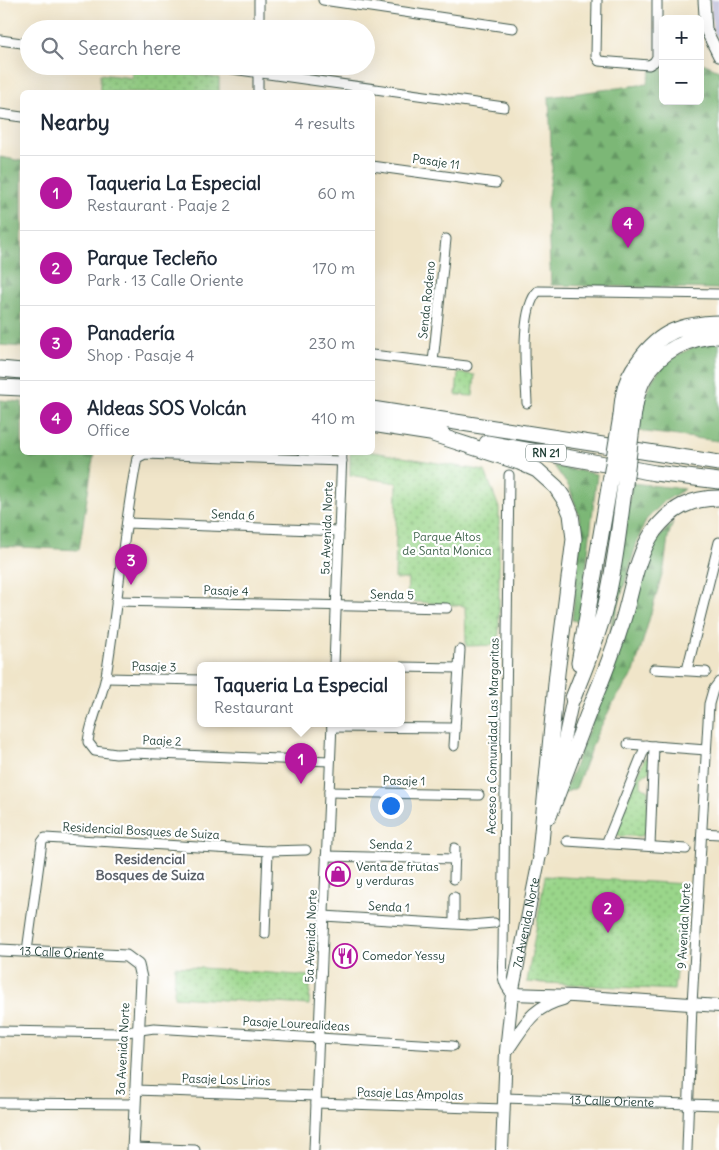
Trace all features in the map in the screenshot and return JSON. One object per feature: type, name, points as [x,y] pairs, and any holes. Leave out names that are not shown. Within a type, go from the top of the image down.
[{"type":"highway","points":[[573,698],[618,483],[627,417],[624,391],[632,371],[652,346],[669,333],[682,327],[719,323]]},
{"type":"highway","points":[[627,417],[644,377],[666,353],[688,341],[702,337],[719,336]]},
{"type":"highway","points":[[0,369],[20,371]]},
{"type":"highway","points":[[0,387],[20,388]]},
{"type":"highway","name":"RN 21","points":[[375,409],[719,463]]},
{"type":"highway","name":"RN 21","points":[[375,424],[655,473],[719,481]]},
{"type":"highway","points":[[433,434],[519,462],[537,470],[556,487],[571,514],[574,539],[557,673],[540,853]]},
{"type":"highway","points":[[680,457],[719,458]]},
{"type":"highway","points":[[547,822],[606,670],[648,540],[665,519],[690,502],[702,498],[719,498]]},
{"type":"main road","name":"7a Avenida Norte","points":[[502,1150],[506,1051],[512,994],[573,698]]},
{"type":"main road","points":[[512,994],[573,996],[719,1006]]},
{"type":"main road","points":[[506,1051],[532,1014],[553,1001],[573,996]]},
{"type":"street","points":[[259,0],[259,20]]},
{"type":"street","points":[[324,0],[513,28]]},
{"type":"street","points":[[597,0],[596,56],[599,61],[649,65],[657,57],[657,0]]},
{"type":"street","points":[[704,0],[706,30],[719,56]]},
{"type":"street","points":[[0,40],[20,43]]},
{"type":"street","points":[[258,75],[258,90]]},
{"type":"street","points":[[297,75],[504,107]]},
{"type":"street","points":[[0,114],[20,117]]},
{"type":"street","name":"Pasaje 11","points":[[375,166],[496,183]]},
{"type":"street","name":"Senda Rodeno","points":[[433,362],[446,239]]},
{"type":"street","points":[[526,403],[526,320],[538,291],[719,294]]},
{"type":"street","points":[[375,355],[467,366]]},
{"type":"street","points":[[106,678],[126,523],[137,458],[142,455]]},
{"type":"street","points":[[210,455],[342,457]]},
{"type":"street","name":"5a Avenida Norte","points":[[334,662],[342,457]]},
{"type":"street","name":"Acceso a Comunidad Las Margaritas","points":[[509,475],[503,980],[505,987],[512,994]]},
{"type":"street","name":"Senda 6","points":[[126,523],[339,531]]},
{"type":"street","points":[[687,670],[719,542]]},
{"type":"street","name":"Pasaje 4","points":[[116,601],[336,607]]},
{"type":"street","name":"Senda 5","points":[[336,607],[447,608]]},
{"type":"street","points":[[454,746],[460,650]]},
{"type":"street","points":[[405,667],[459,668]]},
{"type":"street","points":[[654,669],[706,672]]},
{"type":"street","name":"Pasaje 3","points":[[106,678],[197,680]]},
{"type":"street","name":"Paaje 2","points":[[106,678],[89,735],[88,742],[95,751],[116,754],[132,753],[330,761]]},
{"type":"street","name":"9 Avenida Norte","points":[[687,1150],[692,1004],[709,704],[713,690],[719,682]]},
{"type":"street","name":"5a Avenida Norte","points":[[314,1150],[332,727]]},
{"type":"street","points":[[405,727],[455,728]]},
{"type":"street","points":[[628,744],[706,750]]},
{"type":"street","points":[[606,844],[650,745]]},
{"type":"street","points":[[650,745],[650,846]]},
{"type":"street","name":"Pasaje 1","points":[[329,792],[478,795]]},
{"type":"street","points":[[702,833],[719,834]]},
{"type":"street","name":"Residencial Bosques de Suiza","points":[[28,951],[42,842],[45,838],[268,851]]},
{"type":"street","points":[[567,841],[686,848]]},
{"type":"street","points":[[454,879],[455,848]]},
{"type":"street","points":[[265,934],[268,851],[306,850]]},
{"type":"street","name":"Senda 2","points":[[326,856],[455,859]]},
{"type":"street","points":[[454,898],[454,923]]},
{"type":"street","name":"Senda 1","points":[[324,916],[470,925],[494,923]]},
{"type":"street","name":"13 Calle Oriente","points":[[0,950],[126,956]]},
{"type":"street","name":"3a Avenida Norte","points":[[126,956],[138,965],[141,978],[137,1030],[133,1149]]},
{"type":"street","name":"Pasaje Lourealideas","points":[[0,1031],[120,1033],[154,1028],[453,1046]]},
{"type":"street","name":"Pasaje Los Lirios","points":[[135,1090],[316,1100]]},
{"type":"street","name":"Pasaje Las Ampolas","points":[[316,1100],[504,1104]]},
{"type":"street","points":[[0,1103],[134,1104]]},
{"type":"street","name":"13 Calle Oriente","points":[[504,1104],[719,1105]]},
{"type":"street","points":[[133,1149],[196,1150]]},
{"type":"shaded area","points":[[710,0],[719,0],[719,43],[713,30]]},
{"type":"green space","points":[[654,62],[659,62],[659,105],[704,105],[704,64],[719,70],[719,289],[551,285],[547,203],[552,169],[549,97],[647,84]]},
{"type":"green space","points":[[100,75],[132,78],[132,75],[197,75],[219,78],[219,90],[100,90]]},
{"type":"green space","points":[[0,157],[20,161],[20,347],[0,345]]},
{"type":"green space","points":[[705,342],[719,342],[719,441],[638,431],[645,398],[656,374],[675,357]]},
{"type":"green space","points":[[458,373],[475,375],[473,396],[456,395]]},
{"type":"green space","points":[[0,400],[20,402],[20,455],[94,455],[79,550],[0,546]]},
{"type":"green space","name":"Parque Altos de Santa Monica","points":[[375,452],[485,471],[499,508],[499,645],[466,646],[465,606],[407,601],[408,579],[395,579],[397,483],[350,475],[350,455],[375,455]]},
{"type":"green space","points":[[554,466],[597,474],[580,622],[572,620],[581,533],[579,515],[569,487]]},
{"type":"green space","points":[[632,483],[685,489],[665,501],[646,520],[637,542],[610,634]]},
{"type":"green space","points":[[673,522],[668,537],[664,568],[634,672],[613,703],[596,736],[576,788],[564,793],[612,671],[646,565],[656,541]]},
{"type":"green space","points":[[645,758],[650,759],[649,773],[641,776],[641,786],[648,790],[647,831],[642,836],[620,836],[614,832]]},
{"type":"green space","points":[[545,876],[686,884],[674,990],[527,982]]},
{"type":"green space","points":[[175,966],[311,976],[309,1005],[174,997]]},
{"type":"place","name":"Aldeas SOS Volcán","points":[[628,248]]},
{"type":"place","name":"Panadería","points":[[131,585]]},
{"type":"place","name":"Taqueria La Especial","points":[[301,784]]},
{"type":"place","name":"Venta de frutas y verduras","points":[[338,874]]},
{"type":"place","name":"Parque Tecleño","points":[[608,933]]},
{"type":"place","name":"Comedor Yessy","points":[[345,956]]},
{"type":"district","name":"Residencial Bosques de Suiza","points":[[150,868]]}]
